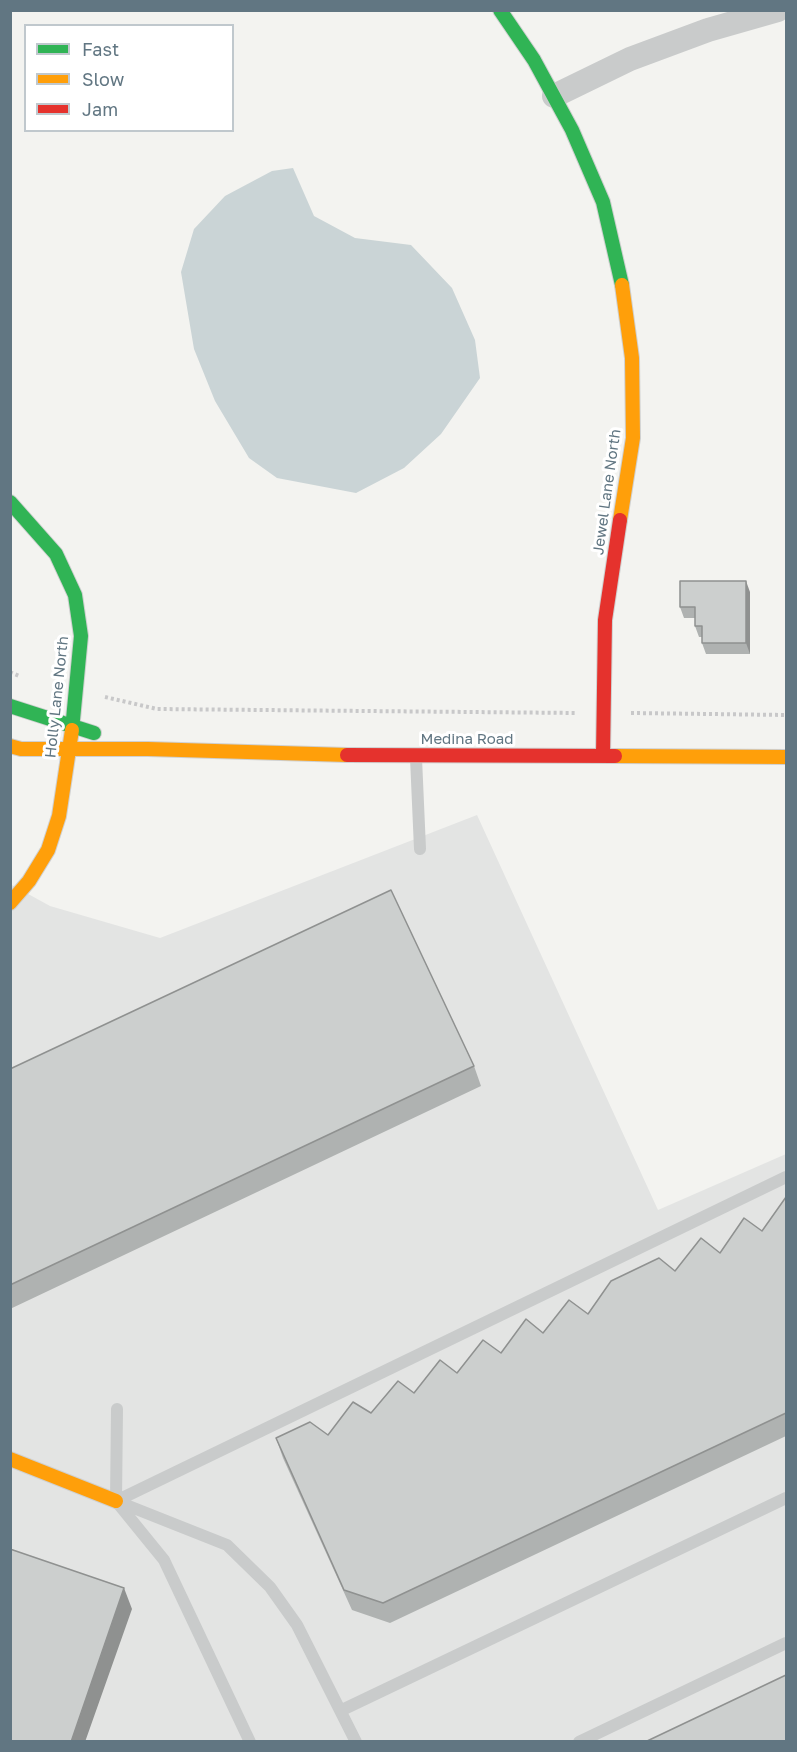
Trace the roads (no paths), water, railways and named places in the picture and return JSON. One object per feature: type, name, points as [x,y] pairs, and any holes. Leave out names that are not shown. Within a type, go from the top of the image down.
[{"type":"street","name":"Jewel Lane North","points":[[500,10],[534,60],[554,96],[572,130],[603,202],[621,280],[632,358],[633,438],[605,620],[603,756]]},
{"type":"street","points":[[554,96],[630,59],[708,30],[778,10]]},
{"type":"street","name":"Holly Lane North","points":[[10,501],[56,554],[75,595],[81,636],[73,726],[63,796],[48,850],[29,881],[10,903]]},
{"type":"street","name":"Medina Road","points":[[10,706],[147,749]]},
{"type":"street","name":"Medina Road","points":[[10,746],[21,749],[147,749],[294,755],[786,757]]},
{"type":"street","points":[[10,1459],[116,1501]]},
{"type":"lane","points":[[416,755],[420,849]]},
{"type":"lane","points":[[116,1501],[786,1177]]},
{"type":"lane","points":[[117,1409],[116,1501],[164,1560],[250,1742]]},
{"type":"lane","points":[[342,1710],[786,1498]]},
{"type":"lane","points":[[116,1501],[227,1545],[270,1587],[297,1625],[342,1710],[356,1742]]},
{"type":"lane","points":[[579,1742],[786,1643]]}]
